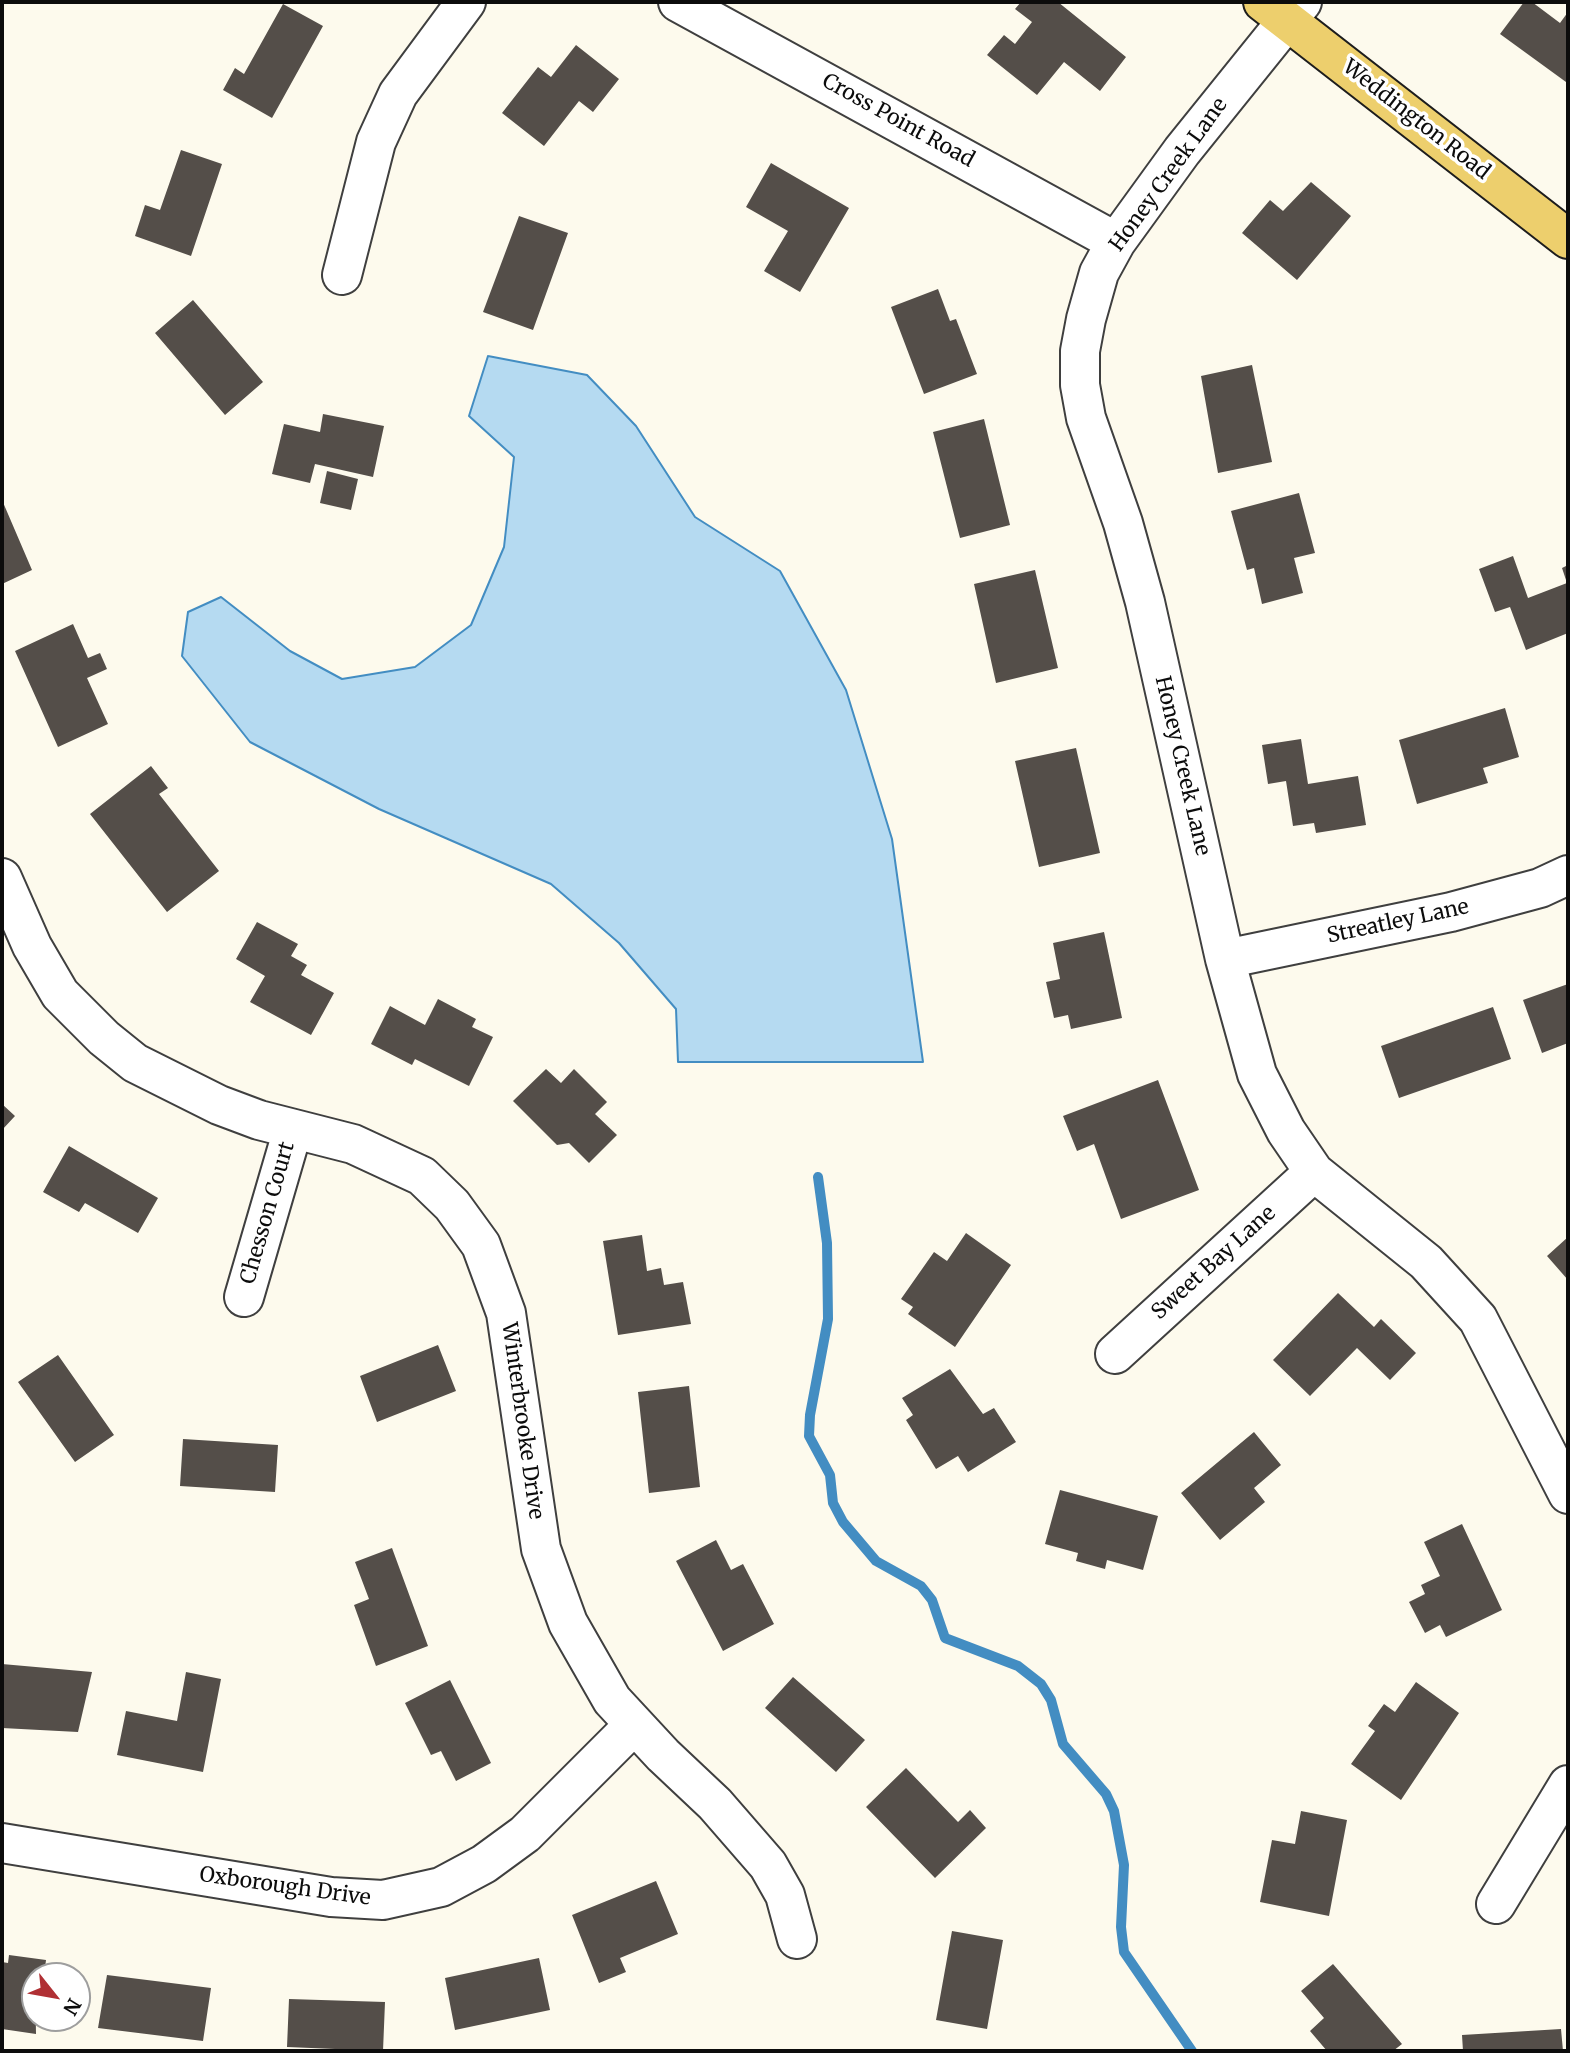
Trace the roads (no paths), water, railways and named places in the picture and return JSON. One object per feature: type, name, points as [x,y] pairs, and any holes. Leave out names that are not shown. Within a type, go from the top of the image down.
[{"type":"main road","name":"Weddington Road","points":[[1284,8],[1568,239]]},
{"type":"street","points":[[342,275],[376,142],[398,94],[466,2]]},
{"type":"street","name":"Cross Point Road","points":[[678,2],[1116,242]]},
{"type":"street","name":"Honey Creek Lane","points":[[1284,8],[1116,242],[1099,273],[1080,351],[1080,385],[1086,418],[1123,523],[1146,602],[1225,959],[1257,1074],[1286,1131],[1314,1172],[1426,1262],[1478,1320],[1505,1367],[1568,1494]]},
{"type":"street","name":"Streatley Lane","points":[[1225,959],[1451,912],[1540,888],[1568,875]]},
{"type":"street","name":"Winterbrooke Drive","points":[[2,878],[32,946],[60,994],[104,1038],[135,1063],[219,1105],[293,1129],[353,1144],[422,1176],[452,1205],[481,1245],[506,1313],[541,1549],[568,1623],[587,1661],[612,1700],[715,1804],[768,1865],[785,1895],[797,1939]]},
{"type":"street","name":"Chesson Court","points":[[244,1297],[293,1129]]},
{"type":"street","name":"Sweet Bay Lane","points":[[1115,1354],[1314,1172]]},
{"type":"street","name":"Oxborough Drive","points":[[2,1843],[331,1897],[383,1900],[441,1887],[485,1864],[525,1833],[634,1725]]},
{"type":"street","points":[[1496,1904],[1568,1785]]},
{"type":"water","points":[[488,356],[587,375],[636,426],[695,517],[780,571],[846,690],[892,839],[923,1062],[678,1062],[676,1009],[619,943],[551,884],[379,809],[250,742],[182,656],[188,612],[221,597],[290,651],[342,679],[415,667],[471,625],[504,547],[514,457],[469,416]]},
{"type":"waterway","points":[[818,1177],[827,1243],[828,1319],[810,1415],[809,1436],[830,1475],[833,1503],[843,1522],[876,1561],[921,1586],[932,1600],[945,1638],[1018,1666],[1041,1684],[1051,1700],[1063,1744],[1106,1794],[1114,1811],[1124,1865],[1121,1927],[1124,1952],[1192,2051]]}]
